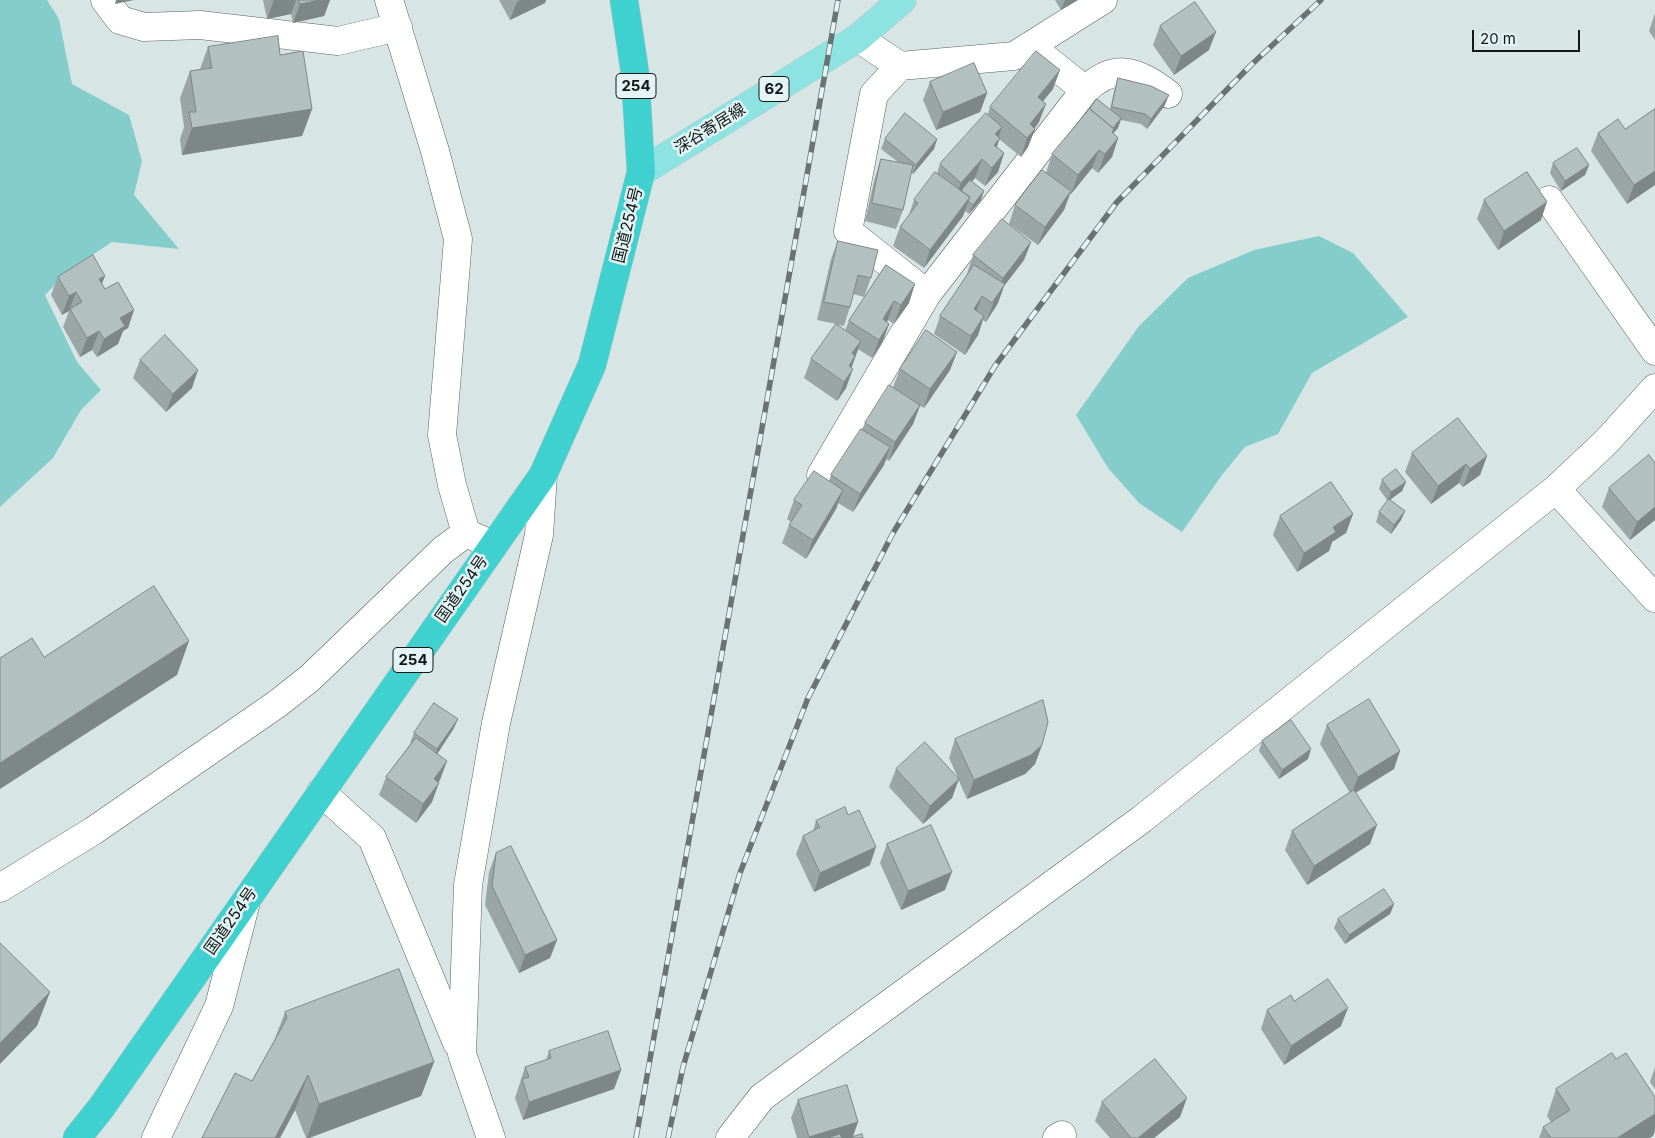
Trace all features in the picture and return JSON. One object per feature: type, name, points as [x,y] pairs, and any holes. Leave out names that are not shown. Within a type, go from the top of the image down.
[{"type":"highway","name":"国道254号","points":[[78,1138],[101,1108],[543,474],[592,365],[641,172],[635,73],[624,0]]},
{"type":"highway","name":"国道254号","points":[[94,1138],[101,1108]]},
{"type":"main road","name":"深谷寄居線","points":[[641,172],[858,38],[902,0]]},
{"type":"street","points":[[105,0],[120,20],[144,27],[200,25],[338,41],[398,27]]},
{"type":"street","points":[[388,0],[436,151],[458,239],[442,435],[452,485],[466,533],[493,545]]},
{"type":"street","points":[[858,38],[900,66],[1014,56],[1103,0]]},
{"type":"street","points":[[1030,46],[1085,90]]},
{"type":"street","points":[[900,66],[874,94],[848,231],[928,294]]},
{"type":"street","points":[[821,475],[928,294],[1085,90],[1099,77],[1124,71],[1149,80],[1168,94]]},
{"type":"street","points":[[1549,200],[1655,351]]},
{"type":"street","points":[[730,1138],[762,1097],[1142,819],[1556,489],[1606,442],[1655,388]]},
{"type":"street","points":[[462,1054],[468,885],[496,723],[539,536],[543,474]]},
{"type":"street","points":[[1556,489],[1655,598]]},
{"type":"street","points":[[0,888],[93,831],[277,704],[310,678],[443,550],[466,533]]},
{"type":"street","points":[[321,792],[372,838],[462,1054],[491,1138]]},
{"type":"street","points":[[156,1138],[219,1006],[246,899]]},
{"type":"shaded area","points":[[0,0],[47,0],[59,19],[72,84],[129,115],[142,161],[134,195],[179,249],[112,242],[70,270],[45,295],[77,362],[101,390],[81,410],[53,458],[0,507]]},
{"type":"shaded area","points":[[1319,236],[1353,253],[1408,317],[1312,373],[1278,434],[1245,447],[1222,475],[1182,532],[1139,503],[1108,468],[1076,415],[1139,326],[1188,278],[1254,250]]},
{"type":"building","points":[[299,0],[320,0],[300,4]]},
{"type":"building","points":[[1195,2],[1216,32],[1181,56],[1160,26]]},
{"type":"building","points":[[278,36],[280,55],[303,51],[312,109],[192,128],[189,112],[196,112],[190,71],[212,68],[208,47]]},
{"type":"building","points":[[1036,51],[1060,70],[1038,97],[1046,104],[1030,124],[1035,129],[1027,138],[990,107]]},
{"type":"building","points":[[974,63],[987,93],[943,112],[930,82]]},
{"type":"building","points":[[1118,78],[1151,86],[1169,95],[1151,119],[1145,114],[1112,107]]},
{"type":"building","points":[[1097,99],[1121,118],[1113,128],[1090,109]]},
{"type":"building","points":[[1090,109],[1114,129],[1112,132],[1118,138],[1105,154],[1099,150],[1078,175],[1052,154]]},
{"type":"building","points":[[1655,109],[1655,171],[1634,185],[1598,133],[1618,119],[1625,129]]},
{"type":"building","points":[[905,113],[937,139],[916,165],[885,139]]},
{"type":"building","points":[[986,113],[1002,127],[995,134],[1000,138],[994,145],[1004,153],[992,168],[982,159],[961,183],[940,164]]},
{"type":"building","points":[[1577,148],[1589,165],[1565,181],[1553,163]]},
{"type":"building","points":[[881,159],[913,165],[903,210],[872,203]]},
{"type":"building","points":[[1042,170],[1071,191],[1045,227],[1015,205]]},
{"type":"building","points":[[935,172],[970,197],[930,250],[900,227],[918,203],[914,200]]},
{"type":"building","points":[[1527,172],[1547,202],[1504,231],[1484,200]]},
{"type":"building","points":[[970,180],[984,191],[973,205],[968,201],[970,197],[961,191]]},
{"type":"building","points":[[1002,219],[1031,242],[1003,278],[973,255]]},
{"type":"building","points":[[838,241],[878,250],[871,278],[858,275],[850,307],[824,302]]},
{"type":"building","points":[[93,255],[105,276],[99,279],[105,289],[118,282],[134,310],[120,318],[125,326],[104,339],[99,331],[87,338],[70,309],[82,302],[76,292],[69,296],[58,277]]},
{"type":"building","points":[[886,265],[915,284],[901,305],[894,301],[883,319],[889,324],[879,340],[849,321]]},
{"type":"building","points":[[974,265],[1005,284],[992,303],[982,296],[974,309],[984,316],[971,336],[940,316]]},
{"type":"building","points":[[836,324],[861,341],[852,353],[855,356],[849,366],[853,369],[844,382],[811,359]]},
{"type":"building","points":[[926,330],[957,352],[930,389],[900,369]]},
{"type":"building","points":[[165,335],[198,370],[173,394],[140,360]]},
{"type":"building","points":[[889,385],[920,405],[895,442],[865,423]]},
{"type":"building","points":[[1458,418],[1487,456],[1470,469],[1466,464],[1438,486],[1412,453]]},
{"type":"building","points":[[861,429],[890,447],[860,494],[831,475]]},
{"type":"building","points":[[1649,455],[1655,463],[1655,507],[1637,522],[1609,488]]},
{"type":"building","points":[[1396,469],[1406,482],[1391,492],[1382,480]]},
{"type":"building","points":[[814,471],[843,490],[813,540],[789,525],[802,505],[794,500]]},
{"type":"building","points":[[1331,482],[1353,514],[1333,527],[1336,532],[1304,553],[1280,516]]},
{"type":"building","points":[[1389,499],[1405,511],[1394,525],[1379,512]]},
{"type":"building","points":[[154,586],[189,641],[0,763],[0,658],[32,638],[44,657]]},
{"type":"building","points":[[1369,699],[1400,751],[1358,777],[1327,725]]},
{"type":"building","points":[[1043,700],[1048,722],[1042,745],[1031,755],[974,780],[955,739]]},
{"type":"building","points":[[434,703],[458,719],[437,749],[414,733]]},
{"type":"building","points":[[1291,720],[1311,749],[1282,770],[1262,741]]},
{"type":"building","points":[[416,738],[447,761],[434,779],[439,783],[423,804],[386,777]]},
{"type":"building","points":[[925,742],[959,779],[930,806],[896,769]]},
{"type":"building","points":[[1354,790],[1377,825],[1314,866],[1292,831]]},
{"type":"building","points":[[845,807],[848,815],[859,810],[876,847],[820,873],[803,836],[820,827],[816,821]]},
{"type":"building","points":[[931,825],[952,872],[908,891],[887,844]]},
{"type":"building","points":[[511,846],[557,940],[525,955],[492,886],[496,853]]},
{"type":"building","points":[[1384,889],[1394,904],[1349,935],[1338,919]]},
{"type":"building","points":[[0,943],[50,992],[0,1043]]},
{"type":"building","points":[[399,969],[434,1062],[319,1104],[308,1075],[275,1138],[202,1138],[235,1073],[252,1081],[287,1018],[285,1012]]},
{"type":"building","points":[[1328,979],[1348,1008],[1291,1046],[1267,1010],[1291,995],[1294,1001]]},
{"type":"building","points":[[608,1031],[621,1070],[529,1102],[522,1079],[529,1077],[525,1067],[551,1058],[549,1051]]},
{"type":"building","points":[[1612,1053],[1616,1059],[1626,1053],[1655,1097],[1655,1114],[1617,1138],[1551,1138],[1543,1127],[1570,1110],[1556,1089]]},
{"type":"building","points":[[1155,1059],[1187,1098],[1138,1138],[1131,1138],[1102,1102]]},
{"type":"building","points":[[847,1085],[858,1122],[809,1137],[798,1100]]},
{"type":"building","points":[[840,1134],[842,1138],[828,1138]]},
{"type":"building","points":[[862,1134],[863,1138],[849,1138]]},
{"type":"railway","points":[[636,1138],[838,0]]},
{"type":"railway","points":[[668,1138],[683,1067],[740,873],[808,698],[893,533],[995,366],[1117,202],[1251,65],[1321,0]]}]
